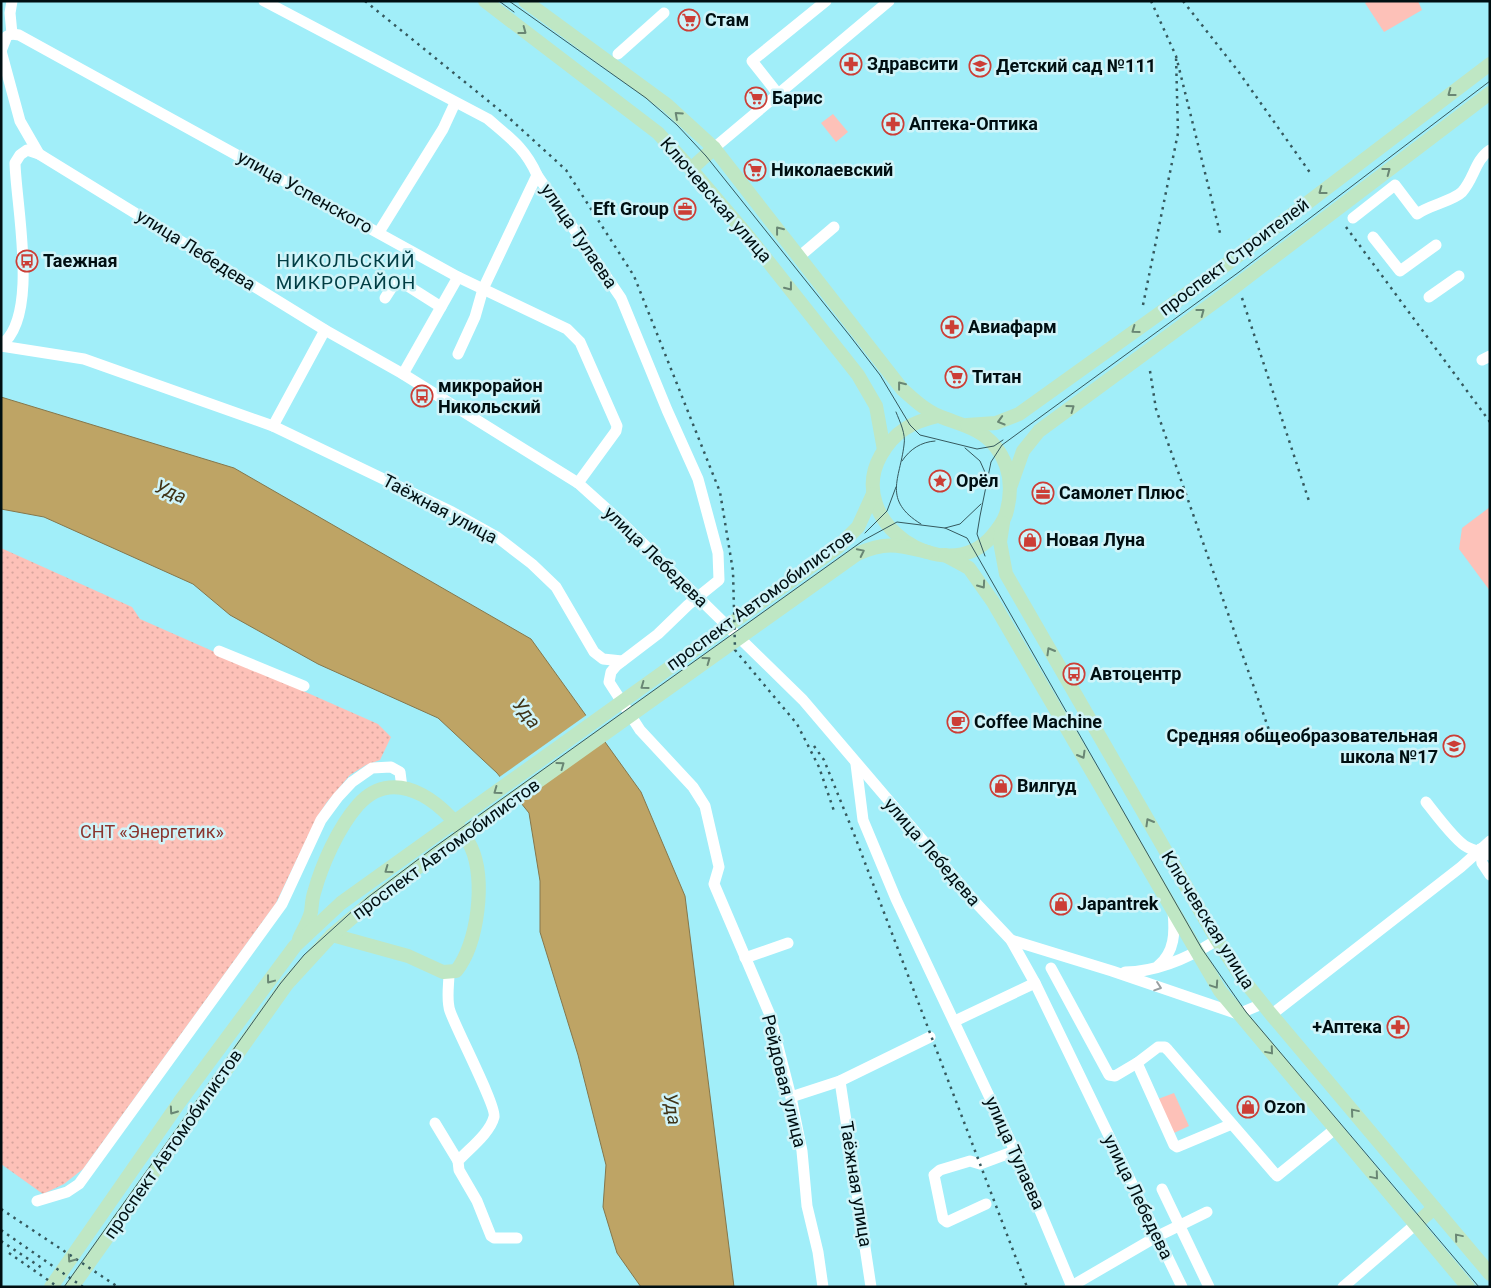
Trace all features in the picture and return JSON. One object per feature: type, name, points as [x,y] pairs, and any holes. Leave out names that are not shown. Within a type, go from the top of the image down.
[{"type":"main road","name":"Ключевская улица","points":[[485,1],[658,134],[691,169],[748,236],[858,375],[876,406],[884,450]]},
{"type":"main road","name":"Ключевская улица","points":[[525,1],[667,105],[714,148],[902,389],[922,406],[938,416]]},
{"type":"main road","name":"проспект Строителей","points":[[967,425],[996,423],[1019,414],[1202,282],[1490,64]]},
{"type":"main road","name":"проспект Строителей","points":[[1011,486],[1022,451],[1039,431],[1224,295],[1490,93]]},
{"type":"main road","points":[[691,169],[714,148]]},
{"type":"main road","points":[[938,416],[967,425],[979,431],[994,446],[1004,460],[1011,486],[1003,522],[981,546],[960,554],[945,555],[928,552],[900,538],[890,530],[877,508],[873,494],[878,462],[884,450],[903,429],[917,421],[938,416]]},
{"type":"main road","name":"проспект Автомобилистов","points":[[51,1287],[181,1100],[295,946],[341,903],[838,547],[858,527],[873,494]]},
{"type":"main road","name":"Ключевская улица","points":[[1003,522],[1000,542],[1006,574],[1217,940],[1242,978],[1267,1010],[1490,1274]]},
{"type":"main road","name":"проспект Автомобилистов","points":[[72,1287],[287,984],[332,935],[372,901],[436,854],[857,554],[880,545],[897,545],[928,552]]},
{"type":"main road","name":"Ключевская улица","points":[[945,555],[969,568],[993,602],[1220,992],[1468,1287]]},
{"type":"main road","points":[[295,946],[311,913],[313,893],[332,848],[358,804],[377,790],[402,788],[425,794],[444,810],[471,848],[478,890],[478,914],[473,936],[463,963],[456,971],[449,973],[408,956],[332,935]]},
{"type":"main road","points":[[313,893],[331,904],[341,903]]},
{"type":"main road","points":[[1416,1224],[1434,1208]]},
{"type":"street","points":[[1,51],[7,36],[12,34],[10,13],[12,1]]},
{"type":"street","name":"улица Тулаева","points":[[264,1],[488,119],[528,156],[537,175],[621,298],[667,410],[698,479],[718,553],[719,580],[699,598]]},
{"type":"street","points":[[778,94],[752,61],[826,1]]},
{"type":"street","points":[[714,148],[889,1]]},
{"type":"street","points":[[618,54],[664,13]]},
{"type":"street","name":"улица Успенского","points":[[12,34],[19,35],[458,277],[567,329],[580,342],[617,426],[578,483]]},
{"type":"street","name":"улица Лебедева","points":[[1,51],[20,121],[39,154],[325,330],[403,374],[578,483],[618,519],[803,700],[977,904],[1011,940],[1036,984],[1156,1237],[1182,1287]]},
{"type":"street","points":[[379,232],[443,129],[455,103]]},
{"type":"street","points":[[1,345],[13,333],[22,303],[23,265],[15,163],[20,155],[27,150],[39,154]]},
{"type":"street","points":[[1353,218],[1395,185],[1417,214],[1434,205],[1455,198],[1462,191],[1483,154],[1490,150]]},
{"type":"street","points":[[458,354],[475,317],[483,289],[537,175]]},
{"type":"street","points":[[800,256],[834,227]]},
{"type":"street","points":[[1373,237],[1400,271],[1436,245]]},
{"type":"street","points":[[1429,297],[1459,276]]},
{"type":"street","points":[[403,374],[458,277]]},
{"type":"street","points":[[385,298],[396,281],[400,281],[441,307]]},
{"type":"street","points":[[273,426],[325,330]]},
{"type":"street","name":"Таёжная улица","points":[[1,345],[84,359],[273,426],[452,512],[497,537],[532,564],[556,587],[594,652],[603,659],[622,661]]},
{"type":"street","points":[[622,661],[645,646],[699,598]]},
{"type":"street","points":[[219,651],[304,686]]},
{"type":"street","name":"Рейдовая улица","points":[[622,661],[611,672],[609,682],[640,730],[694,788],[705,806],[719,867],[714,884],[770,1016],[791,1097],[802,1151],[807,1206],[818,1252],[823,1287]]},
{"type":"street","name":"улица Тулаева","points":[[856,764],[863,820],[896,899],[1015,1151],[1071,1286]]},
{"type":"street","points":[[37,1201],[67,1192],[79,1184],[282,904],[321,820],[338,797],[352,782],[372,768],[391,767],[400,772],[402,788]]},
{"type":"street","points":[[1426,802],[1439,820],[1466,847],[1485,852]]},
{"type":"street","points":[[1490,841],[1482,863],[1490,875]]},
{"type":"street","points":[[1011,940],[1112,971],[1238,1014],[1267,1010],[1485,852]]},
{"type":"street","points":[[1157,967],[1164,961],[1173,940],[1173,910]]},
{"type":"street","points":[[1112,971],[1138,972],[1157,967],[1196,952],[1217,940]]},
{"type":"street","points":[[745,958],[788,943]]},
{"type":"street","points":[[955,1021],[1036,984],[1051,968],[1068,957]]},
{"type":"street","points":[[1051,968],[1109,1075],[1115,1076],[1138,1063],[1158,1047],[1165,1047],[1277,1176],[1335,1129]]},
{"type":"street","points":[[449,973],[449,1009],[473,1065],[493,1104],[495,1116],[489,1126],[458,1161]]},
{"type":"street","points":[[791,1097],[840,1081],[930,1037]]},
{"type":"street","points":[[1138,1063],[1177,1148],[1232,1124]]},
{"type":"street","name":"Таёжная улица","points":[[840,1081],[871,1287]]},
{"type":"street","points":[[434,1123],[458,1161],[459,1170],[477,1201],[491,1236],[494,1238],[517,1238]]},
{"type":"street","points":[[986,1204],[947,1222],[943,1219],[934,1175],[940,1170],[970,1161],[980,1164],[1015,1151]]},
{"type":"street","points":[[1162,1189],[1209,1287]]},
{"type":"street","points":[[1071,1286],[1156,1237],[1207,1212]]},
{"type":"street","points":[[1343,1287],[1416,1224]]},
{"type":"green space","points":[[1368,1],[1418,1],[1422,10],[1384,32],[1365,3]]},
{"type":"green space","points":[[833,114],[848,132],[836,142],[821,123]]},
{"type":"green space","points":[[1490,507],[1490,591],[1459,549],[1462,528]]},
{"type":"green space","name":"СНТ «Энергетик»","points":[[1,548],[132,607],[140,619],[378,724],[391,737],[380,760],[366,765],[350,775],[327,802],[317,817],[276,903],[83,1169],[64,1184],[43,1194],[1,1164]]},
{"type":"green space","points":[[1174,1093],[1189,1126],[1174,1133],[1158,1099]]},
{"type":"water","name":"Уда","points":[[1,397],[234,468],[531,639],[641,792],[685,896],[734,1287],[641,1287],[617,1253],[603,1207],[606,1165],[578,1055],[540,932],[540,881],[529,813],[497,773],[438,718],[318,664],[230,615],[193,584],[44,517],[1,509]]},
{"type":"pier","points":[[588,714],[606,739],[517,802],[498,778]]},
{"type":"tram line","points":[[499,1],[514,12]]},
{"type":"tram line","points":[[509,1],[646,98],[677,125],[706,156],[850,336],[880,375],[910,425],[920,435],[977,449],[994,446],[1003,440]]},
{"type":"tram line","points":[[985,556],[977,534],[991,462],[1002,445],[1239,272],[1490,81]]},
{"type":"tram line","points":[[896,412],[904,437],[897,479],[897,497],[901,506],[921,524]]},
{"type":"tram line","points":[[902,461],[916,447],[935,441]]},
{"type":"tram line","points":[[965,448],[980,461],[988,479]]},
{"type":"tram line","points":[[865,533],[887,511],[896,487]]},
{"type":"tram line","points":[[945,528],[960,524],[981,504]]},
{"type":"tram line","points":[[64,1287],[280,984],[304,955],[367,898],[432,849],[864,540],[897,522],[945,528],[967,538],[1202,949],[1246,1012],[1479,1287]]},
{"type":"railway","points":[[365,1],[508,117],[566,170],[634,276],[720,492],[733,571],[735,650],[797,724],[819,767],[834,811]]},
{"type":"railway","points":[[1151,1],[1176,56],[1220,233]]},
{"type":"railway","points":[[1183,1],[1238,71],[1311,174]]},
{"type":"railway","points":[[1143,305],[1178,133],[1176,56]]},
{"type":"railway","points":[[1346,227],[1490,422]]},
{"type":"railway","points":[[1242,298],[1309,501]]},
{"type":"railway","points":[[1150,371],[1156,409],[1275,747]]},
{"type":"railway","points":[[814,746],[824,760],[854,834],[1027,1287]]},
{"type":"railway","points":[[1,1209],[118,1287]]},
{"type":"railway","points":[[1,1230],[83,1287]]},
{"type":"railway","points":[[1,1241],[42,1268]]},
{"type":"railway","points":[[9,1253],[58,1287]]},
{"type":"place","name":"Стам","points":[[689,20]]},
{"type":"place","name":"Здравсити","points":[[851,64]]},
{"type":"place","name":"Детский сад №111","points":[[980,66]]},
{"type":"place","name":"Барис","points":[[756,98]]},
{"type":"place","name":"Аптека-Оптика","points":[[893,124]]},
{"type":"place","name":"Николаевский","points":[[755,170]]},
{"type":"place","name":"Eft Group","points":[[685,209]]},
{"type":"place","name":"Таежная","points":[[27,261]]},
{"type":"place","name":"Авиафарм","points":[[952,327]]},
{"type":"place","name":"Титан","points":[[956,377]]},
{"type":"place","name":"микрорайон Никольский","points":[[422,396]]},
{"type":"place","name":"Орёл","points":[[940,481]]},
{"type":"place","name":"Самолет Плюс","points":[[1043,493]]},
{"type":"place","name":"Новая Луна","points":[[1030,540]]},
{"type":"place","name":"Автоцентр","points":[[1074,674]]},
{"type":"place","name":"Coffee Machine","points":[[958,722]]},
{"type":"place","name":"Средняя общеобразовательная школа №17","points":[[1454,746]]},
{"type":"place","name":"Вилгуд","points":[[1001,786]]},
{"type":"place","name":"Japantrek","points":[[1061,904]]},
{"type":"place","name":"+Аптека","points":[[1398,1027]]},
{"type":"place","name":"Ozon","points":[[1248,1107]]},
{"type":"district","name":"НИКОЛЬСКИЙ МИКРОРАЙОН","points":[[346,271]]}]
